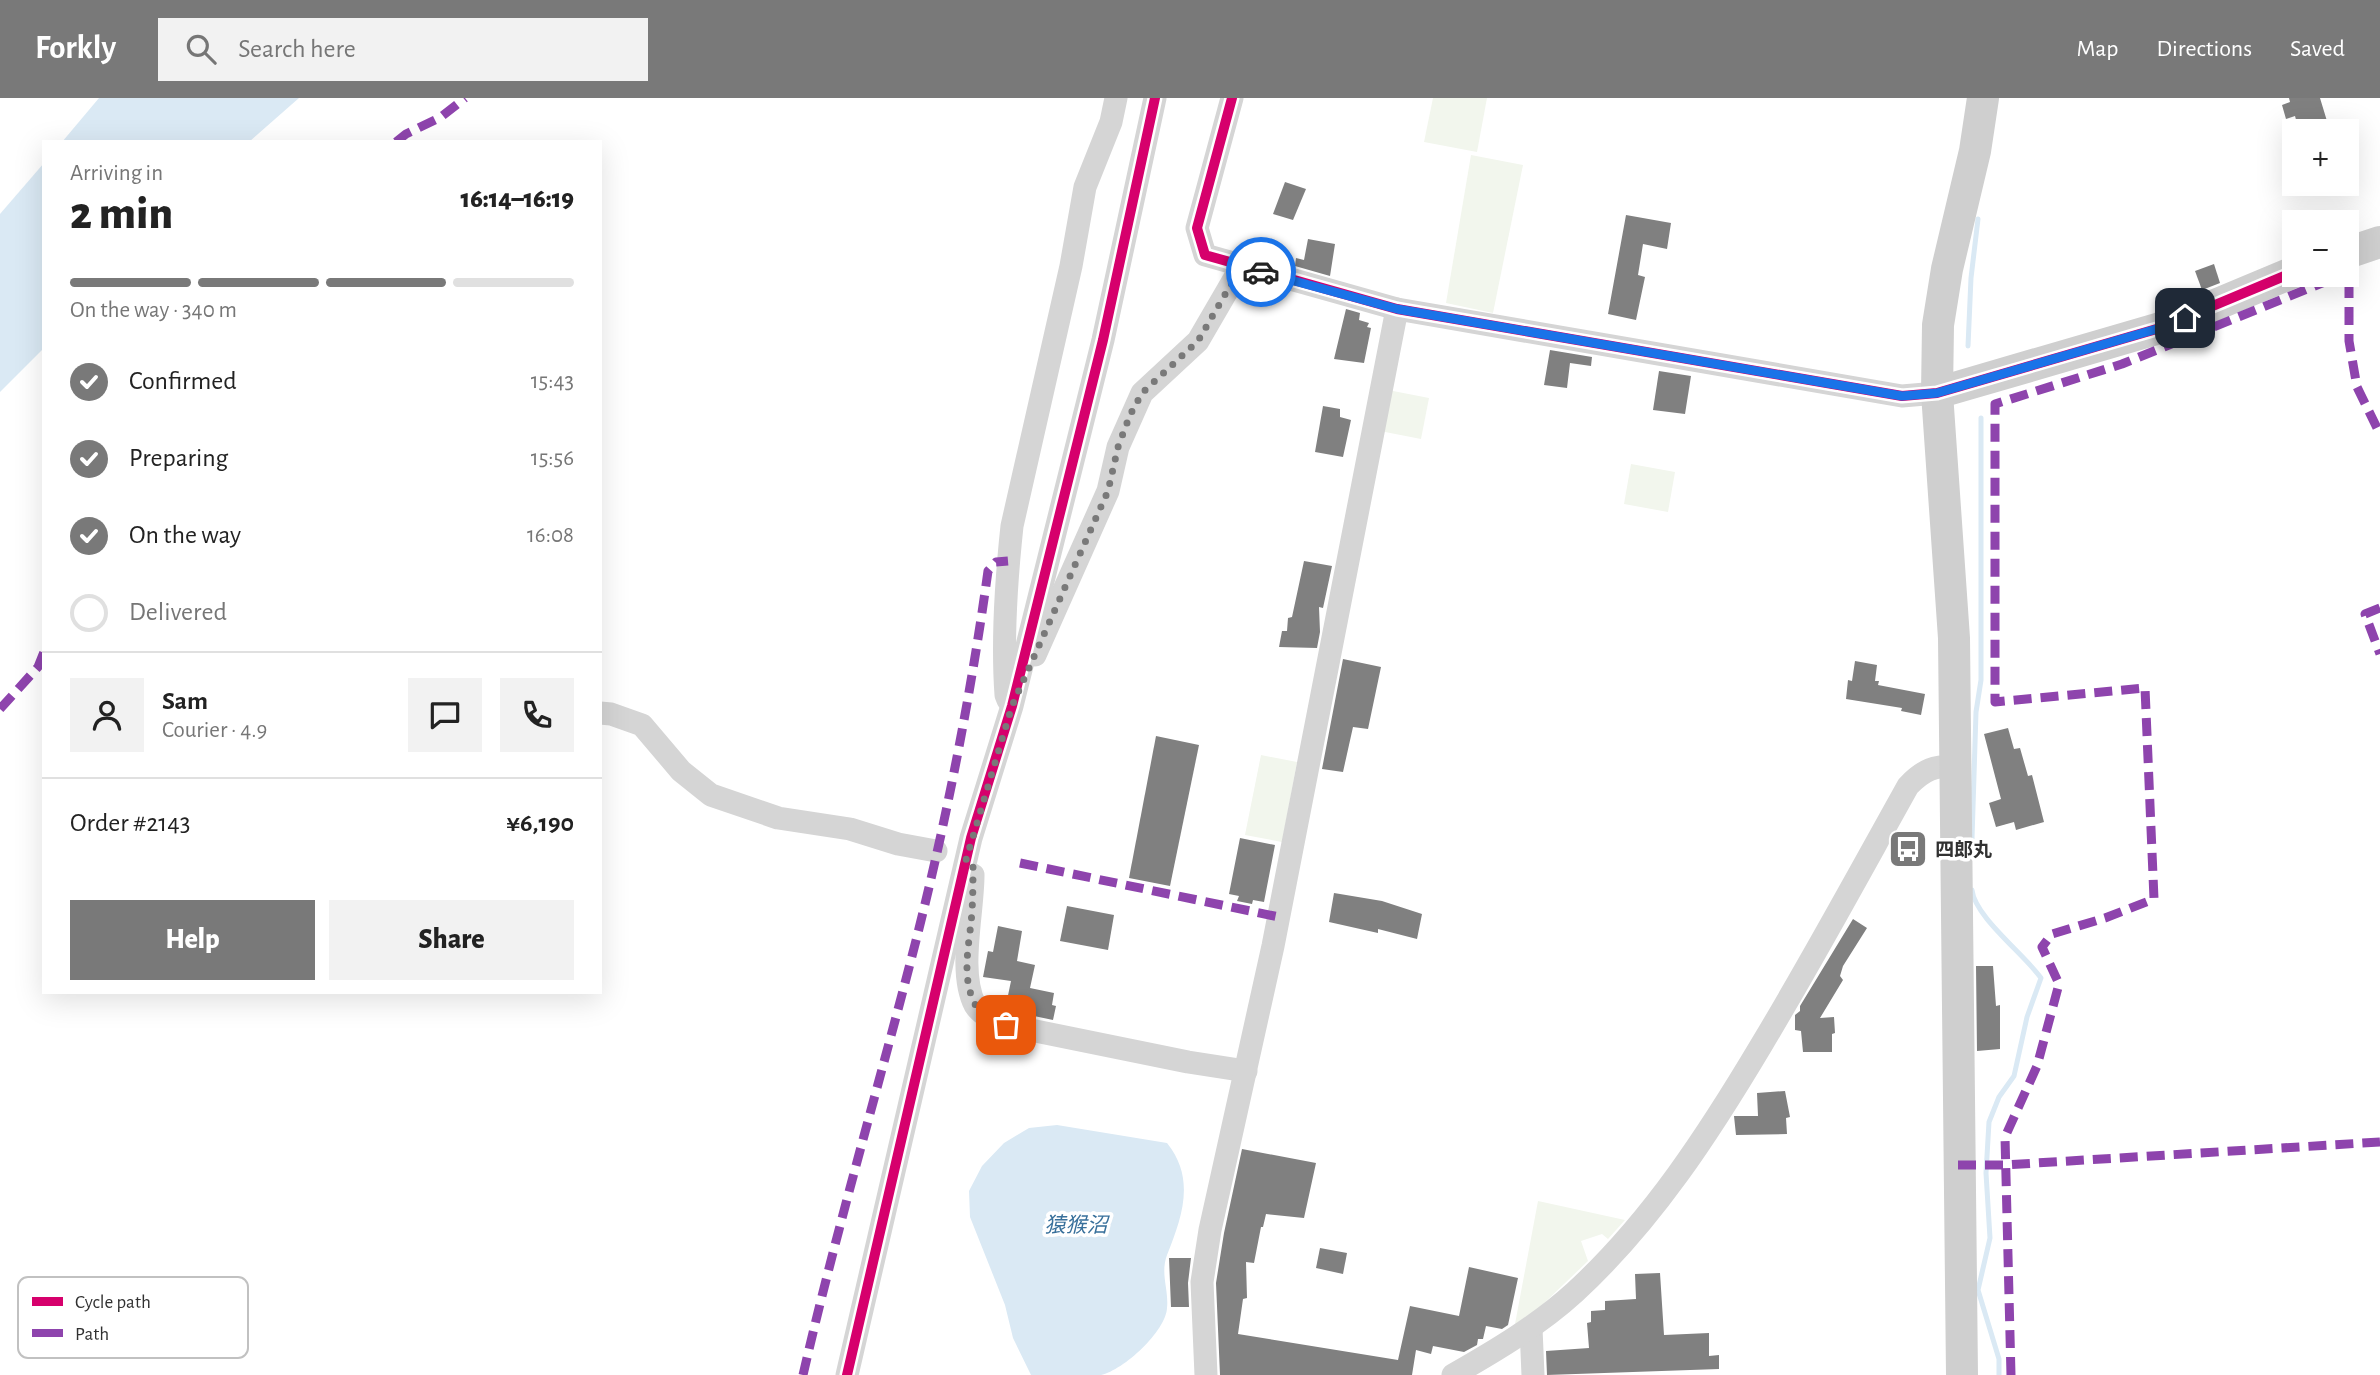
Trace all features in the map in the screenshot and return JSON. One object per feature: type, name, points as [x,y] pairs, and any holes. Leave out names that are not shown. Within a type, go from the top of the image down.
[{"type":"street","points":[[1012,706],[1006,695],[1003,659],[1012,526],[1071,266],[1085,187],[1111,122],[1116,98]]},
{"type":"street","points":[[847,1375],[966,860],[1012,706],[1103,340],[1155,98]]},
{"type":"street","points":[[1232,98],[1197,228],[1205,256],[1397,309],[1902,396],[1937,393],[2160,328],[2282,277]]},
{"type":"street","points":[[1962,1375],[1958,1151],[1957,766],[1954,638],[1937,393],[1938,325],[1947,269],[1975,151],[1983,98]]},
{"type":"street","points":[[2359,249],[2380,242]]},
{"type":"street","points":[[1012,706],[1108,491],[1118,447],[1130,415],[1142,393],[1198,341],[1241,267]]},
{"type":"street","points":[[1206,1375],[1202,1282],[1210,1230],[1273,946],[1397,309]]},
{"type":"street","points":[[602,713],[642,725],[681,771],[711,795],[778,818],[850,829],[898,844],[936,851]]},
{"type":"street","points":[[1453,1375],[1531,1328],[1573,1294],[1605,1263],[1650,1212],[1691,1158],[1731,1096],[1794,990],[1908,786],[1920,774],[1936,766],[1957,766]]},
{"type":"street","points":[[966,860],[973,863],[973,894],[965,960],[976,1006],[988,1017],[1006,1025],[1246,1071]]},
{"type":"street","points":[[1531,1328],[1533,1375]]},
{"type":"shaded area","points":[[1433,98],[1487,98],[1477,152],[1424,142]]},
{"type":"shaded area","points":[[1471,155],[1523,165],[1493,313],[1446,303]]},
{"type":"shaded area","points":[[1388,390],[1429,398],[1421,439],[1380,431]]},
{"type":"shaded area","points":[[1631,464],[1675,472],[1668,512],[1624,504]]},
{"type":"shaded area","points":[[1261,755],[1297,762],[1282,842],[1245,835]]},
{"type":"shaded area","points":[[1538,1201],[1625,1220],[1608,1239],[1602,1234],[1581,1241],[1588,1261],[1539,1308],[1515,1324]]},
{"type":"water","points":[[99,98],[299,98],[251,140],[64,140]]},
{"type":"water","points":[[42,165],[42,350],[0,392],[0,214]]},
{"type":"water","name":"猿猴沼","points":[[1057,1125],[1167,1143],[1176,1157],[1184,1184],[1181,1212],[1165,1262],[1165,1317],[1152,1338],[1132,1358],[1101,1375],[1031,1375],[1013,1338],[1005,1305],[970,1217],[969,1191],[982,1166],[1004,1143],[1029,1128]]},
{"type":"building","points":[[2289,98],[2320,98],[2326,119],[2296,119],[2295,116],[2286,119],[2282,105],[2290,102]]},
{"type":"building","points":[[1285,182],[1306,189],[1293,220],[1273,214]]},
{"type":"building","points":[[1626,215],[1671,223],[1667,249],[1643,244],[1638,275],[1645,277],[1636,320],[1608,314]]},
{"type":"building","points":[[1308,239],[1335,244],[1330,276],[1295,266],[1296,258],[1304,260]]},
{"type":"building","points":[[2214,264],[2220,283],[2202,290],[2195,271]]},
{"type":"building","points":[[1346,309],[1360,313],[1359,320],[1369,323],[1367,327],[1371,328],[1364,363],[1334,359]]},
{"type":"building","points":[[1550,350],[1592,357],[1591,366],[1570,363],[1567,388],[1544,385]]},
{"type":"building","points":[[1659,371],[1691,376],[1685,414],[1653,410]]},
{"type":"building","points":[[1323,406],[1340,409],[1340,417],[1351,420],[1343,457],[1315,452]]},
{"type":"building","points":[[1304,561],[1332,566],[1323,608],[1319,607],[1320,632],[1317,648],[1279,647],[1282,631],[1287,631],[1288,618],[1292,617]]},
{"type":"building","points":[[1343,659],[1381,667],[1368,729],[1353,727],[1343,772],[1322,769]]},
{"type":"building","points":[[1855,661],[1877,665],[1875,681],[1879,681],[1878,685],[1925,694],[1921,715],[1901,711],[1902,708],[1846,699],[1848,680],[1852,681]]},
{"type":"building","points":[[2008,728],[2014,749],[2020,748],[2028,776],[2032,775],[2044,822],[2016,830],[2014,822],[1996,827],[1989,803],[2001,799],[1984,734]]},
{"type":"building","points":[[1156,736],[1199,745],[1170,886],[1129,878]]},
{"type":"building","points":[[1240,838],[1275,845],[1264,902],[1253,900],[1252,904],[1237,901],[1239,896],[1229,894]]},
{"type":"building","points":[[1334,893],[1382,901],[1422,914],[1417,939],[1378,929],[1378,933],[1329,922]]},
{"type":"building","points":[[1067,906],[1114,915],[1108,950],[1060,941]]},
{"type":"building","points":[[1853,919],[1867,928],[1843,966],[1840,976],[1843,980],[1820,1018],[1834,1017],[1832,1052],[1803,1052],[1801,1031],[1795,1030],[1795,1015],[1800,1011],[1800,1006]]},
{"type":"building","points":[[998,926],[1022,931],[1017,961],[1035,965],[1030,988],[1054,993],[1052,1005],[1056,1006],[1053,1020],[1015,1012],[1016,1007],[1006,1005],[1011,981],[983,977],[988,951],[993,952]]},
{"type":"building","points":[[1976,966],[1993,966],[1996,1006],[2000,1005],[2000,1049],[1977,1051]]},
{"type":"building","points":[[1785,1091],[1790,1117],[1786,1118],[1787,1134],[1736,1135],[1734,1116],[1758,1116],[1757,1093]]},
{"type":"building","points":[[1242,1149],[1316,1163],[1304,1218],[1266,1214],[1254,1263],[1246,1262],[1247,1298],[1243,1299],[1238,1334],[1398,1360],[1410,1306],[1459,1316],[1469,1267],[1518,1278],[1508,1325],[1502,1329],[1486,1326],[1483,1339],[1478,1339],[1477,1345],[1464,1352],[1433,1346],[1431,1354],[1416,1350],[1412,1375],[1220,1375],[1216,1283]]},
{"type":"building","points":[[1320,1248],[1347,1253],[1343,1274],[1316,1268]]},
{"type":"building","points":[[1169,1258],[1191,1258],[1189,1307],[1171,1307]]},
{"type":"building","points":[[1660,1273],[1664,1335],[1709,1333],[1709,1356],[1719,1355],[1719,1369],[1547,1375],[1546,1351],[1589,1348],[1587,1323],[1591,1322],[1591,1311],[1605,1310],[1605,1301],[1636,1299],[1635,1274]]},
{"type":"waterway","points":[[1968,346],[1971,278],[1978,219]]},
{"type":"waterway","points":[[1972,839],[1976,712],[1981,680],[1981,418]]},
{"type":"waterway","points":[[1972,890],[1982,912],[2041,978],[2027,1017],[2014,1076],[1999,1097],[1989,1122],[1986,1173],[1990,1238],[1978,1290],[1999,1359],[1999,1375]]},
{"type":"marked path","points":[[398,140],[441,117],[465,98]]},
{"type":"marked path","points":[[2011,1375],[2005,1137],[2037,1066],[2059,984],[2042,947],[2052,934],[2154,899],[2145,688],[1995,702],[1995,404],[2122,364],[2312,287]]},
{"type":"marked path","points":[[2349,287],[2349,341],[2357,387],[2380,434]]},
{"type":"marked path","points":[[803,1375],[934,864],[964,718],[988,571],[996,562],[1008,561]]},
{"type":"marked path","points":[[2380,608],[2365,614],[2380,654]]},
{"type":"marked path","points":[[0,709],[38,667],[42,657]]},
{"type":"marked path","points":[[1020,863],[1279,917]]},
{"type":"marked path","points":[[1958,1165],[2004,1165],[2380,1142]]},
{"type":"cycle path","points":[[847,1375],[971,838],[1012,706],[1103,340],[1155,98]]},
{"type":"cycle path","points":[[1232,98],[1197,228],[1205,255],[1397,309],[1902,396],[1937,393],[2160,328],[2282,277]]},
{"type":"way so far","points":[[1006,1025],[988,1017],[976,1006],[970,988],[965,960],[971,923],[973,863],[966,860],[1012,706],[1108,491],[1118,447],[1142,393],[1198,341],[1241,267],[1261,272]]},
{"type":"place","name":"四郎丸","points":[[1908,849]]},
{"type":"route","points":[[1261,272],[1397,309],[1902,396],[1937,393],[2160,328],[2185,318]]}]
